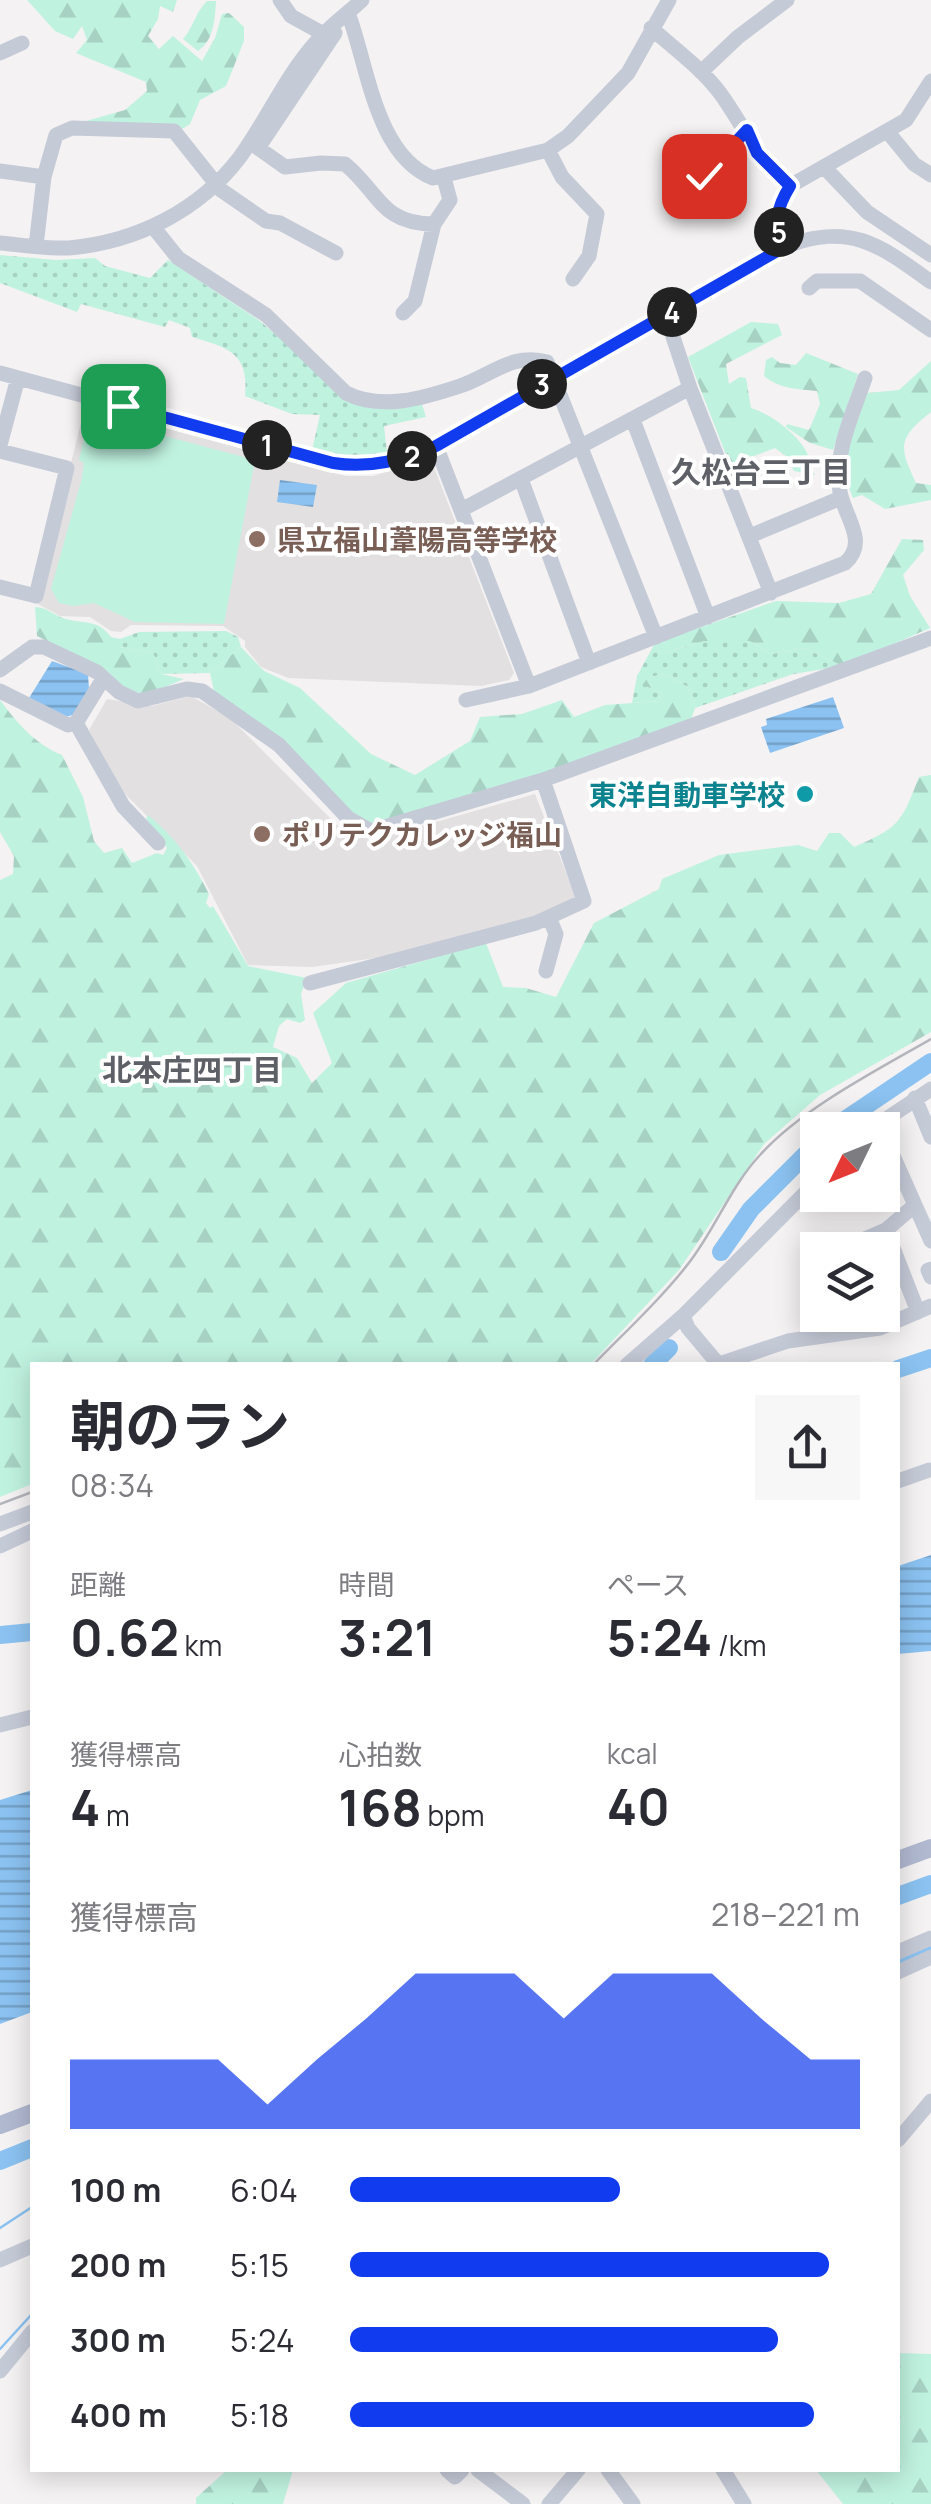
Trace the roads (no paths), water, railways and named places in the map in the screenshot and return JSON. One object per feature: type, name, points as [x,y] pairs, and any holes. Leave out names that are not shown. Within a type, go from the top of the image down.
[{"type":"main road","points":[[900,1859],[931,1848]]},
{"type":"main road","points":[[0,2125],[30,2114]]},
{"type":"street","points":[[280,0],[291,16],[327,37]]},
{"type":"street","points":[[0,243],[67,248],[125,238],[154,228],[216,184],[327,37],[362,0]]},
{"type":"street","points":[[348,13],[379,114],[394,145],[420,174],[444,178],[548,150],[582,123],[628,73],[669,0]]},
{"type":"street","points":[[701,72],[786,0]]},
{"type":"street","points":[[651,28],[701,72],[747,130],[757,153],[790,186]]},
{"type":"street","points":[[327,37],[258,148],[286,167],[345,164],[397,217],[412,224],[434,224]]},
{"type":"street","points":[[0,54],[22,43]]},
{"type":"street","points":[[786,246],[776,220],[780,202],[790,186],[906,120],[931,81]]},
{"type":"street","points":[[36,246],[44,176],[56,135],[72,128],[174,131],[216,184],[266,221],[280,223],[336,253]]},
{"type":"street","points":[[676,188],[704,176],[747,130]]},
{"type":"street","points":[[888,131],[914,164],[931,176]]},
{"type":"street","points":[[548,150],[562,176],[597,214],[589,256],[573,280]]},
{"type":"street","points":[[824,166],[867,212],[898,236],[931,254]]},
{"type":"street","points":[[0,171],[44,176]]},
{"type":"street","points":[[403,313],[414,301],[434,224],[450,200],[444,178]]},
{"type":"street","points":[[154,228],[178,258],[266,315],[346,393],[360,400],[388,403],[462,385],[488,371],[534,358],[548,362],[656,637]]},
{"type":"street","points":[[0,373],[354,466],[406,459],[436,446],[786,246],[810,238],[832,235],[883,247],[931,282]]},
{"type":"street","points":[[809,288],[818,281],[860,281],[931,330]]},
{"type":"street","points":[[670,313],[672,334],[690,388],[772,593]]},
{"type":"street","points":[[0,587],[36,596],[67,468],[0,448],[18,378]]},
{"type":"street","points":[[466,700],[529,686],[845,563],[855,554],[858,544],[841,498],[838,475],[842,444],[866,378]]},
{"type":"street","points":[[461,510],[690,388]]},
{"type":"street","points":[[633,420],[708,618]]},
{"type":"street","points":[[436,446],[529,686]]},
{"type":"street","points":[[521,480],[589,663]]},
{"type":"street","points":[[750,536],[841,498]]},
{"type":"street","points":[[0,670],[32,647],[44,648],[97,672],[138,701],[187,689],[202,692],[279,745],[348,818],[372,831],[543,780],[931,638]]},
{"type":"street","points":[[0,690],[68,725],[76,723],[103,679]]},
{"type":"street","points":[[76,723],[122,806],[158,843]]},
{"type":"street","points":[[310,982],[549,917],[584,900],[543,780]]},
{"type":"street","points":[[546,971],[556,934],[549,917]]},
{"type":"street","points":[[898,1112],[931,1089]]},
{"type":"street","points":[[915,1098],[931,1137]]},
{"type":"street","points":[[900,1169],[923,1212],[931,1241]]},
{"type":"street","points":[[630,1362],[683,1316],[800,1198]]},
{"type":"street","points":[[881,1232],[923,1212]]},
{"type":"street","points":[[886,1230],[925,1309],[900,1315]]},
{"type":"street","points":[[683,1316],[688,1328],[716,1362]]},
{"type":"street","points":[[728,1362],[828,1332]]},
{"type":"street","points":[[900,1480],[930,1470]]},
{"type":"street","points":[[0,1524],[30,1513]]},
{"type":"street","points":[[0,1546],[30,1532]]},
{"type":"street","points":[[0,1726],[30,1718]]},
{"type":"street","points":[[900,1951],[931,1938]]},
{"type":"street","points":[[900,1971],[931,1957]]},
{"type":"street","points":[[900,2138],[928,2111]]},
{"type":"street","points":[[0,2260],[30,2247]]},
{"type":"street","points":[[0,2371],[30,2334]]},
{"type":"street","points":[[481,2472],[523,2504]]},
{"type":"street","points":[[550,2504],[576,2472]]},
{"type":"street","points":[[614,2472],[633,2504]]},
{"type":"street","points":[[724,2472],[744,2504]]},
{"type":"water","points":[[280,480],[317,485],[313,507],[277,502]]},
{"type":"water","points":[[52,661],[88,674],[89,689],[73,715],[61,718],[29,698]]},
{"type":"water","points":[[833,697],[844,728],[770,753],[761,727],[767,725],[766,719]]},
{"type":"water","points":[[931,1555],[931,1651],[900,1654],[900,1565]]},
{"type":"water","points":[[30,1791],[30,2013],[0,2024],[0,1800]]},
{"type":"waterway","points":[[857,1112],[931,1062]]},
{"type":"waterway","points":[[721,1252],[751,1209],[800,1160]]},
{"type":"waterway","points":[[655,1362],[669,1348]]},
{"type":"waterway","points":[[900,1368],[931,1358]]},
{"type":"waterway","points":[[0,1635],[30,1632]]},
{"type":"waterway","points":[[900,1895],[931,1884]]},
{"type":"waterway","points":[[900,1960],[931,1947]]},
{"type":"waterway","points":[[0,2161],[30,2149]]},
{"type":"waterway","points":[[0,2228],[30,2208]]},
{"type":"waterway","points":[[0,2349],[30,2316]]},
{"type":"railway","points":[[596,1362],[688,1264],[740,1181],[777,1138],[841,1091],[931,1039]]},
{"type":"railway","points":[[0,1504],[30,1493]]},
{"type":"place","name":"県立福山葦陽高等学校","points":[[257,539]]},
{"type":"place","name":"東洋自動車学校","points":[[805,794]]},
{"type":"place","name":"ポリテクカレッジ福山","points":[[262,834]]},
{"type":"district","name":"久松台三丁目","points":[[761,471]]},
{"type":"district","name":"北本庄四丁目","points":[[192,1069]]}]
